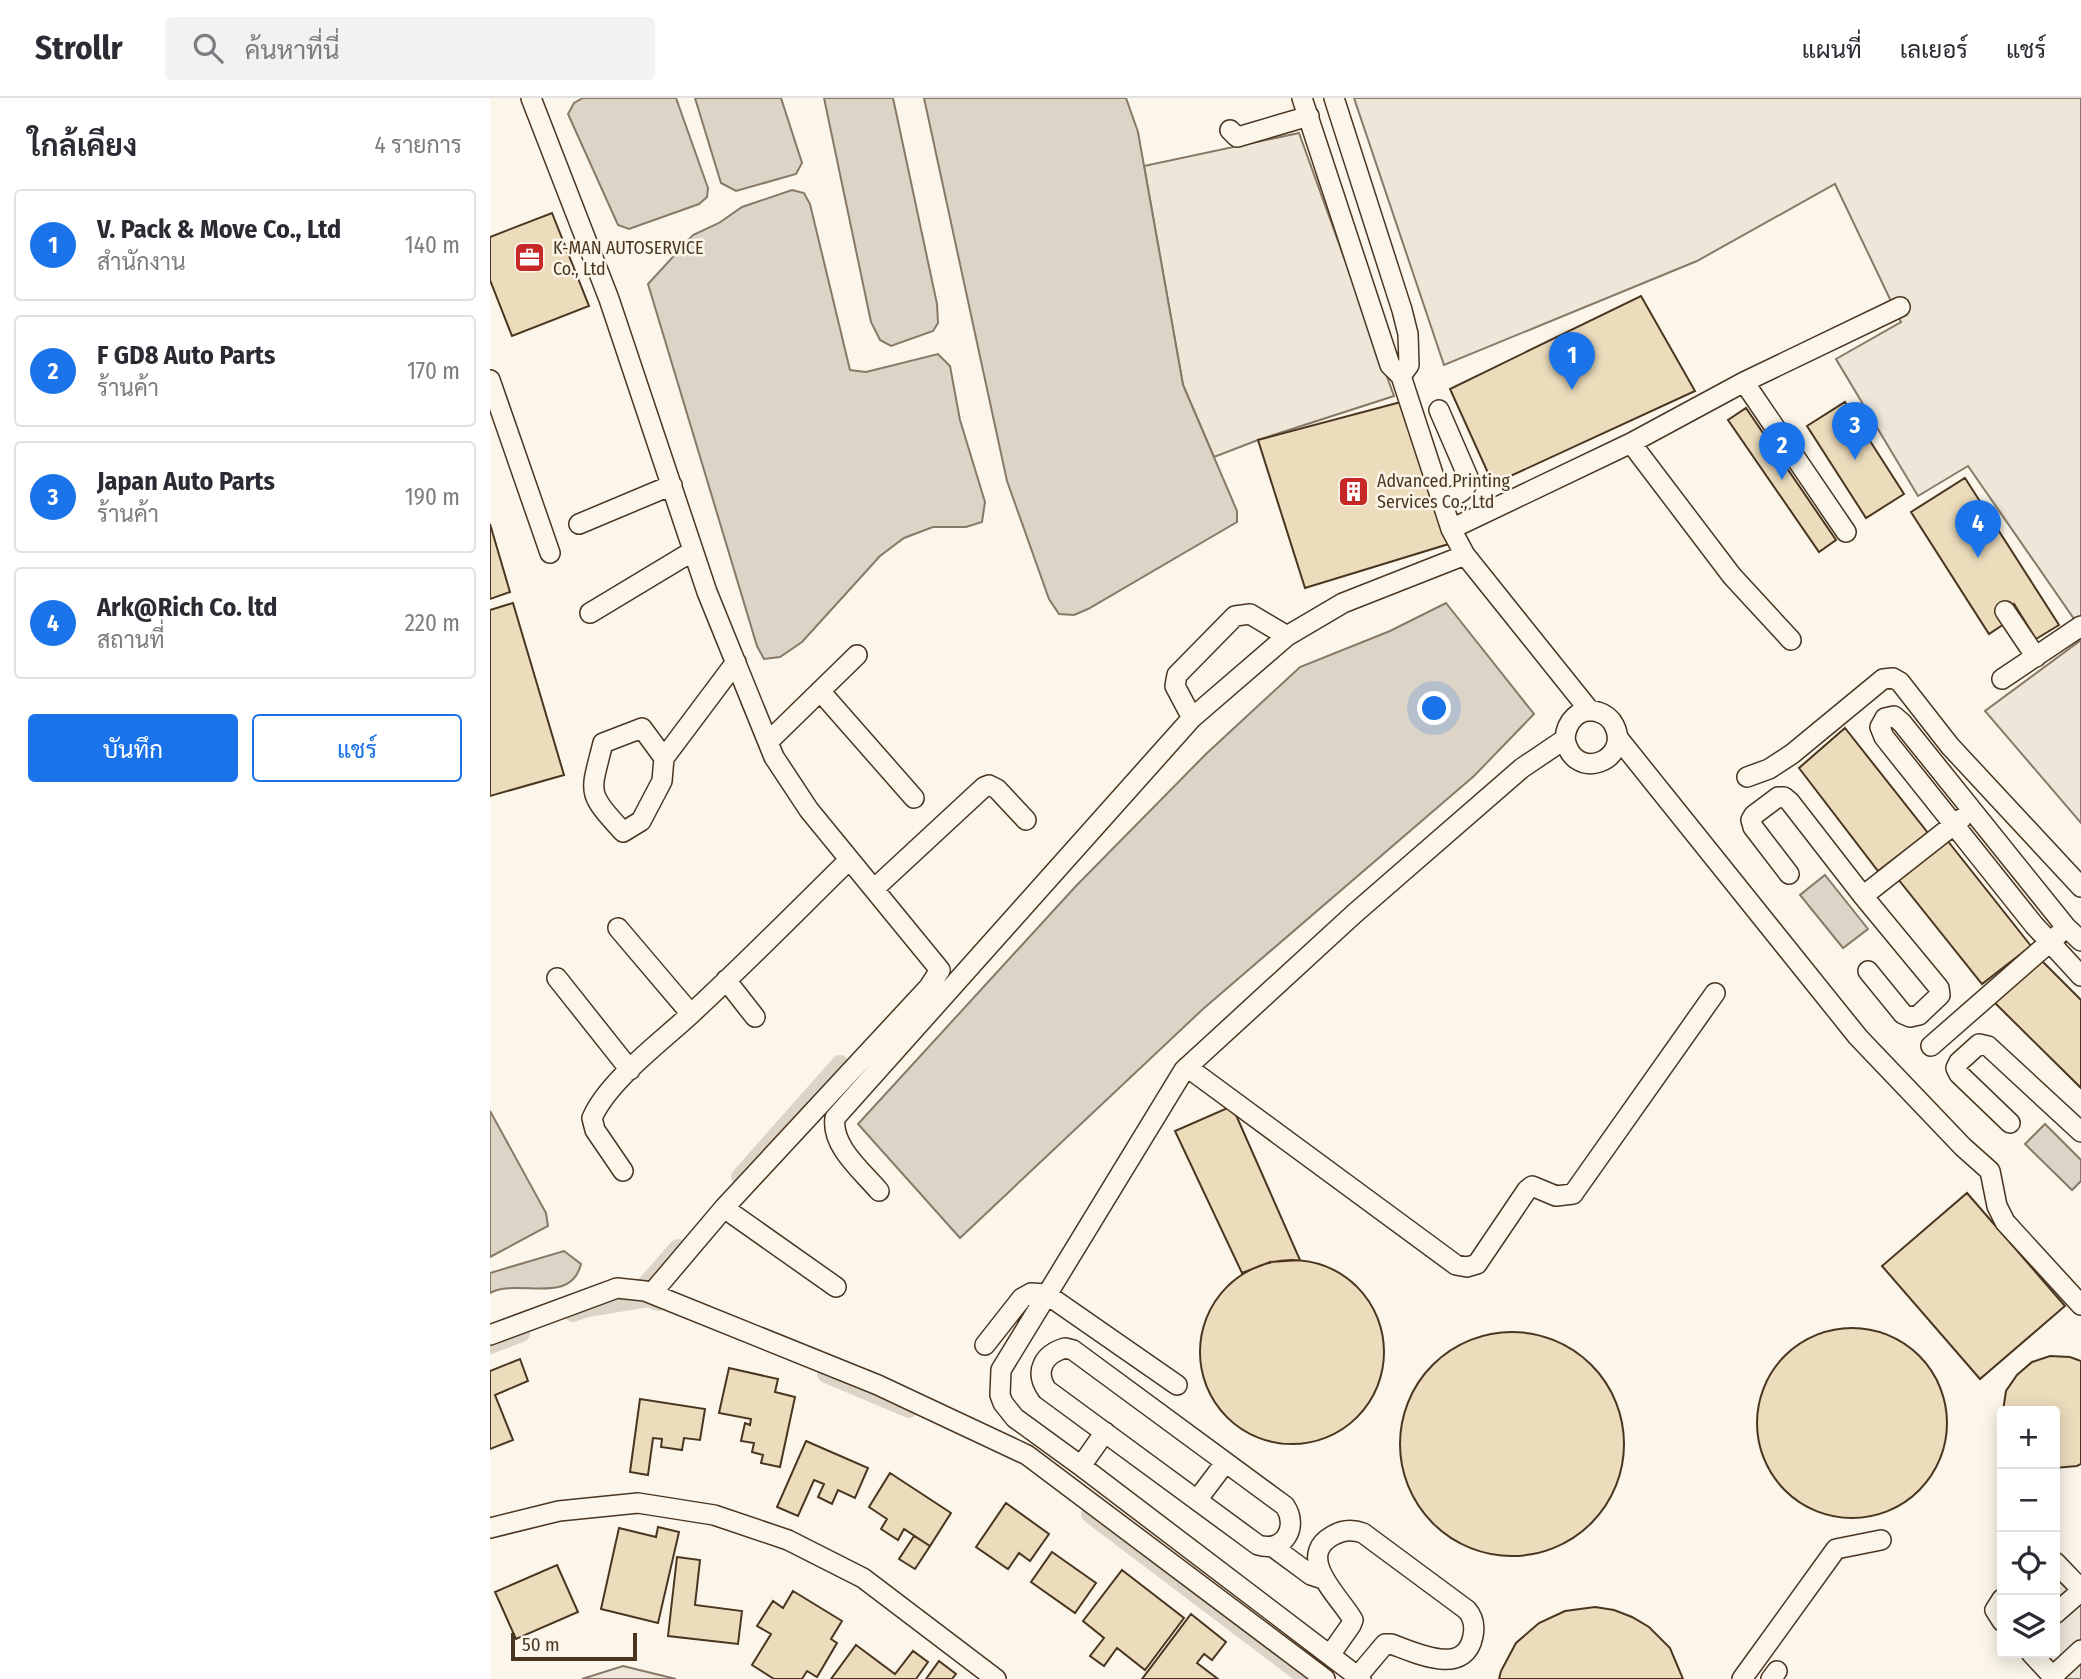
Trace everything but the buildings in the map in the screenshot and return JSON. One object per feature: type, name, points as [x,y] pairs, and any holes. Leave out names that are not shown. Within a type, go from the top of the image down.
[{"type":"street","points":[[531,98],[609,299],[707,592],[774,757],[809,810],[940,970],[929,986],[648,1292]]},
{"type":"street","points":[[1334,98],[1408,334],[1409,365],[1401,376]]},
{"type":"street","points":[[1230,130],[1237,137],[1306,107],[1390,365],[1401,376],[1451,528],[1465,555],[1590,711]]},
{"type":"street","points":[[1451,528],[1631,443],[1744,383],[1900,307]]},
{"type":"street","points":[[490,380],[550,553]]},
{"type":"street","points":[[1744,383],[1846,531]]},
{"type":"street","points":[[1439,410],[1468,477],[1465,491],[1442,501]]},
{"type":"street","points":[[1631,443],[1732,576],[1791,640]]},
{"type":"street","points":[[579,524],[672,485]]},
{"type":"street","points":[[590,613],[693,551]]},
{"type":"street","points":[[879,1191],[838,1141],[834,1128],[835,1118],[1192,718],[1287,636],[1343,603],[1465,555]]},
{"type":"street","points":[[2005,611],[2036,657]]},
{"type":"street","points":[[1192,718],[1175,686],[1177,675],[1235,617],[1250,614],[1287,636]]},
{"type":"street","points":[[2003,679],[2081,626]]},
{"type":"street","points":[[768,743],[857,655]]},
{"type":"street","points":[[664,758],[642,728],[603,743],[592,786],[597,803],[622,832],[641,821],[662,781],[664,758],[736,662]]},
{"type":"street","points":[[1746,777],[1769,769],[1792,754],[1884,679],[1893,678],[1900,682],[1950,746],[2081,887]]},
{"type":"street","points":[[820,691],[914,798]]},
{"type":"street","points":[[1618,738],[1611,755],[1595,764],[1578,760],[1566,747],[1564,739],[1569,723],[1582,712],[1599,712],[1612,722],[1618,738],[1858,1037],[1987,1169],[1992,1177],[1997,1206],[2005,1222],[2081,1305]]},
{"type":"street","points":[[2081,941],[2066,927],[1899,719],[1894,716],[1885,718],[1880,727],[1881,732],[1953,825],[2050,943],[2081,976]]},
{"type":"street","points":[[1330,1655],[1352,1625],[1353,1619],[1323,1579],[1319,1558],[1326,1541],[1340,1532],[1360,1532],[1472,1616],[1473,1637],[1460,1655],[1437,1659],[1385,1644],[1359,1678],[1081,1466],[1015,1419],[1000,1395],[1000,1378],[1004,1363],[1187,1067],[1354,914],[1511,778],[1564,739]]},
{"type":"street","points":[[875,888],[989,785],[998,789],[1026,820]]},
{"type":"street","points":[[1789,874],[1753,827],[1751,820],[1778,797],[1784,797],[1790,802],[1939,988],[1940,995],[1919,1015],[1910,1017],[1903,1014],[1868,971]]},
{"type":"street","points":[[1863,896],[1973,809]]},
{"type":"street","points":[[623,1171],[595,1130],[592,1118],[597,1105],[849,860]]},
{"type":"street","points":[[1931,1046],[2066,927]]},
{"type":"street","points":[[618,928],[691,1014]]},
{"type":"street","points":[[557,978],[630,1070]]},
{"type":"street","points":[[726,980],[755,1017]]},
{"type":"street","points":[[1187,1067],[1456,1265],[1467,1267],[1477,1264],[1532,1186],[1556,1196],[1573,1194],[1715,993]]},
{"type":"street","points":[[2011,1123],[1959,1074],[1956,1068],[1979,1044],[1988,1046],[2081,1132]]},
{"type":"street","points":[[724,1208],[836,1287]]},
{"type":"street","points":[[490,1335],[617,1288],[648,1292],[878,1385],[1027,1455],[1325,1679]]},
{"type":"street","points":[[985,1345],[1022,1298],[1031,1293],[1046,1294],[1177,1385]]},
{"type":"street","points":[[1273,1547],[1287,1536],[1292,1520],[1285,1506],[1073,1350],[1065,1348],[1051,1354],[1041,1367],[1041,1382],[1047,1390],[1258,1545],[1273,1547],[1311,1574],[1323,1579]]},
{"type":"street","points":[[1081,1466],[1105,1432]]},
{"type":"street","points":[[1197,1500],[1225,1462]]},
{"type":"street","points":[[490,1528],[559,1511],[638,1503],[714,1515],[788,1540],[863,1578],[996,1679]]},
{"type":"street","points":[[1742,1679],[1836,1549],[1881,1540]]},
{"type":"street","points":[[2060,1567],[2081,1590],[2060,1609]]},
{"type":"street","points":[[2036,1658],[2054,1678],[2081,1650]]},
{"type":"shaded area","points":[[583,98],[676,98],[708,188],[707,197],[699,204],[629,229],[618,225],[568,114],[574,103]]},
{"type":"shaded area","points":[[695,98],[781,98],[802,163],[796,174],[736,191],[721,183]]},
{"type":"shaded area","points":[[824,98],[893,98],[937,304],[938,323],[933,331],[891,346],[880,340],[871,322]]},
{"type":"shaded area","points":[[924,98],[1126,98],[1138,132],[1183,385],[1237,511],[1237,522],[1074,615],[1059,614],[1049,599],[1007,481]]},
{"type":"shaded area","points":[[1354,98],[2081,98],[2081,629],[1968,466],[1918,496],[1836,359],[1901,322],[1835,184],[1697,261],[1444,365]]},
{"type":"shaded area","points":[[1299,133],[1394,396],[1214,457],[1183,385],[1144,166]]},
{"type":"shaded area","points":[[792,190],[804,193],[810,204],[850,370],[866,372],[938,354],[950,366],[960,420],[985,502],[982,522],[966,527],[933,527],[904,538],[880,556],[802,642],[780,657],[764,659],[757,646],[648,284],[693,235],[719,223],[742,207]]},
{"type":"shaded area","points":[[1446,603],[1534,714],[1474,776],[1203,1009],[960,1238],[858,1124],[1076,886],[1206,754],[1300,667],[1390,631]]},
{"type":"shaded area","points":[[2081,640],[2081,823],[1985,711]]},
{"type":"shaded area","points":[[1825,875],[1868,929],[1843,948],[1800,895]]},
{"type":"shaded area","points":[[490,1111],[546,1213],[548,1226],[490,1257]]},
{"type":"shaded area","points":[[2045,1124],[2081,1160],[2081,1181],[2072,1190],[2025,1144]]},
{"type":"shaded area","points":[[564,1251],[581,1264],[575,1277],[566,1284],[555,1288],[502,1289],[490,1293],[490,1273]]},
{"type":"shaded area","points":[[2060,1556],[2081,1579],[2081,1679],[2046,1679],[2026,1658],[2060,1658]]},
{"type":"shaded area","points":[[623,1666],[676,1679],[582,1679]]},
{"type":"waterway","points":[[740,1177],[840,1064]]},
{"type":"waterway","points":[[634,1298],[678,1248]]},
{"type":"waterway","points":[[573,1313],[587,1308],[648,1298],[658,1302]]},
{"type":"waterway","points":[[490,1345],[521,1333]]},
{"type":"waterway","points":[[826,1374],[909,1409]]},
{"type":"waterway","points":[[1090,1514],[1308,1679]]},
{"type":"place","name":"K-MAN AUTOSERVICE Co., Ltd","points":[[530,258]]},
{"type":"place","name":"V. Pack & Move Co., Ltd","points":[[1572,390]]},
{"type":"place","name":"Japan Auto Parts","points":[[1855,460]]},
{"type":"place","name":"F GD8 Auto Parts","points":[[1782,480]]},
{"type":"place","name":"Advanced Printing Services Co., Ltd","points":[[1354,491]]},
{"type":"place","name":"Ark@Rich Co. ltd","points":[[1978,558]]}]
